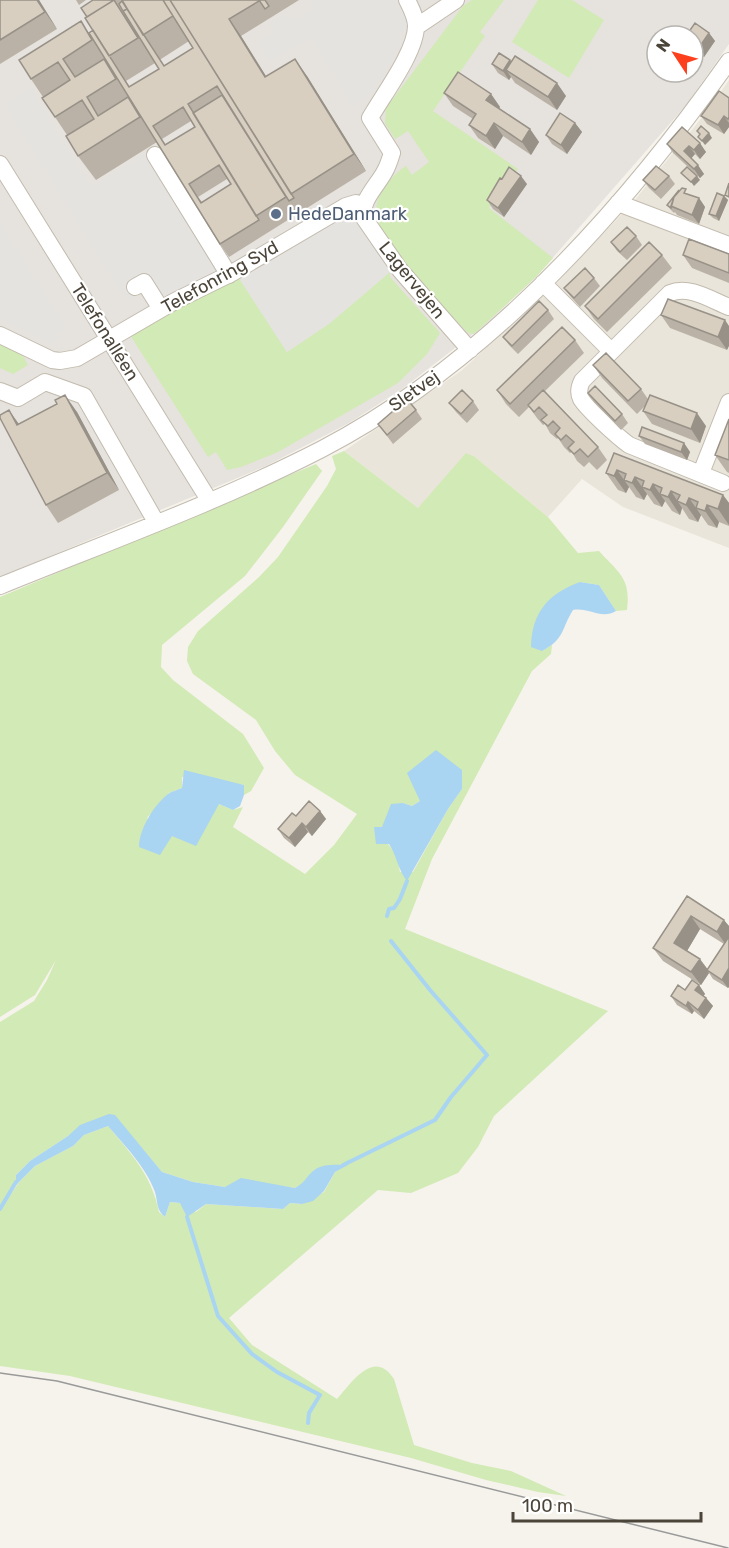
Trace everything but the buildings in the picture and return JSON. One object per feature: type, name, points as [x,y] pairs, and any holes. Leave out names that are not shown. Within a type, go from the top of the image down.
[{"type":"street","points":[[364,206],[385,172],[392,153],[370,118],[411,50],[416,27],[412,9],[407,0]]},
{"type":"street","points":[[416,27],[456,0]]},
{"type":"street","name":"Sletvej","points":[[0,586],[209,500],[322,449],[408,397],[470,350],[543,283],[618,203],[669,143],[729,61]]},
{"type":"street","points":[[155,155],[229,275]]},
{"type":"street","name":"Telefonalléen","points":[[0,164],[209,500]]},
{"type":"street","name":"Telefonring Syd","points":[[0,335],[41,355],[60,361],[77,358],[161,309],[229,275],[346,206],[356,203],[364,206]]},
{"type":"street","points":[[618,203],[729,245]]},
{"type":"street","name":"Lagervejen","points":[[364,206],[362,213],[364,218],[400,270],[470,350]]},
{"type":"street","points":[[142,281],[161,309]]},
{"type":"street","points":[[543,283],[611,351]]},
{"type":"street","points":[[723,483],[629,445],[619,438],[581,398],[579,388],[582,381],[670,293],[679,289],[687,290],[729,307]]},
{"type":"street","points":[[0,391],[18,398],[45,382],[84,396],[156,522]]},
{"type":"street","points":[[701,473],[729,402]]},
{"type":"shaded area","points":[[0,0],[729,0],[729,44],[705,78],[705,24],[645,24],[645,84],[701,84],[687,104],[536,277],[486,324],[402,389],[349,423],[266,466],[0,577]]},
{"type":"shaded area","points":[[308,0],[414,0],[417,5],[403,14],[410,26],[398,34],[405,46],[392,54],[396,61],[384,69],[387,75],[375,83],[378,90],[353,106],[311,38],[271,62],[258,42],[275,31],[271,23],[287,13],[292,20],[312,8]]},
{"type":"shaded area","points":[[729,80],[729,548],[623,507],[582,479],[548,517],[475,457],[418,508],[344,451],[461,371],[555,285],[633,202],[708,110]]},
{"type":"shaded area","points":[[29,88],[91,187],[155,148],[227,264],[153,310],[142,291],[126,301],[4,104]]},
{"type":"shaded area","points":[[350,211],[390,272],[330,323],[287,352],[240,280]]},
{"type":"shaded area","points":[[0,222],[66,327],[59,332],[54,344],[0,319]]},
{"type":"green space","points":[[472,0],[504,0],[480,32],[485,36],[433,111],[518,169],[489,208],[553,258],[536,277],[474,334],[468,333],[414,275],[388,240],[379,224],[376,211],[382,192],[395,174],[406,166],[412,175],[429,162],[408,131],[395,139],[385,123],[386,108],[463,6]]},
{"type":"green space","points":[[538,0],[572,0],[604,20],[569,78],[512,42]]},
{"type":"green space","points":[[390,272],[390,277],[440,333],[427,354],[398,383],[278,452],[241,467],[227,470],[216,452],[208,457],[130,335],[167,311],[238,276],[287,352],[330,323]]},
{"type":"green space","points":[[0,344],[22,354],[28,365],[13,374],[0,368]]},
{"type":"green space","points":[[344,451],[418,508],[466,453],[475,457],[548,517],[578,553],[599,551],[618,571],[625,583],[628,599],[627,610],[616,611],[599,585],[580,582],[542,651],[552,645],[551,654],[532,671],[432,859],[405,929],[608,1011],[494,1116],[478,1147],[458,1173],[411,1193],[378,1190],[229,1318],[252,1345],[337,1399],[364,1371],[371,1367],[386,1370],[394,1379],[414,1445],[472,1463],[511,1471],[566,1496],[486,1480],[411,1458],[70,1376],[0,1366],[0,1211],[19,1182],[35,1166],[73,1146],[84,1135],[108,1126],[140,1166],[151,1187],[159,1212],[165,1217],[170,1202],[180,1203],[196,1212],[206,1204],[283,1209],[290,1203],[302,1204],[324,1192],[335,1172],[347,1165],[330,1165],[314,1170],[306,1182],[295,1188],[269,1184],[225,1187],[193,1182],[162,1172],[115,1116],[80,1126],[30,1161],[16,1175],[16,1182],[0,1209],[0,1022],[34,1001],[56,960],[35,995],[0,1017],[0,597],[316,464],[322,471],[245,576],[162,645],[161,667],[173,680],[243,734],[264,768],[251,791],[244,795],[244,785],[182,777],[182,788],[169,793],[147,818],[171,836],[219,804],[233,810],[243,807],[233,827],[305,874],[334,845],[357,814],[295,775],[275,751],[256,720],[193,674],[187,661],[188,647],[198,631],[278,557],[327,486],[336,469],[332,456]],"holes":[[[462,789],[448,809],[413,872],[400,872],[397,855],[374,827],[382,828],[403,803],[412,806],[420,801]]]},
{"type":"water","points":[[580,582],[599,585],[616,611],[600,614],[573,610],[555,642],[542,651],[531,647],[535,624],[544,606],[559,592]]},
{"type":"water","points":[[436,750],[462,770],[462,789],[407,881],[389,844],[376,844],[374,827],[382,827],[391,804],[403,803],[412,806],[420,801],[407,773]]},
{"type":"water","points":[[184,770],[244,785],[244,795],[240,806],[233,810],[219,804],[196,846],[172,836],[160,855],[139,847],[144,825],[153,811],[168,794],[182,788]]},
{"type":"water","points":[[109,1114],[115,1115],[162,1172],[193,1182],[225,1187],[241,1178],[295,1188],[317,1168],[348,1165],[335,1172],[324,1191],[313,1201],[302,1204],[290,1203],[283,1209],[206,1204],[187,1217],[180,1203],[170,1202],[165,1217],[159,1209],[155,1192],[146,1174],[108,1126],[84,1135],[73,1146],[35,1166],[16,1185],[16,1175],[30,1161],[68,1136],[80,1125]]},
{"type":"waterway","points":[[387,916],[389,909],[394,908],[400,899],[407,881]]},
{"type":"waterway","points":[[343,1165],[435,1120],[451,1097],[487,1055],[391,941]]},
{"type":"waterway","points":[[0,1209],[16,1182]]},
{"type":"waterway","points":[[187,1217],[218,1316],[252,1354],[277,1372],[320,1395],[309,1413],[308,1423]]},
{"type":"tram line","points":[[0,1373],[57,1381],[728,1548]]},
{"type":"place","name":"HedeDanmark","points":[[276,214]]}]
